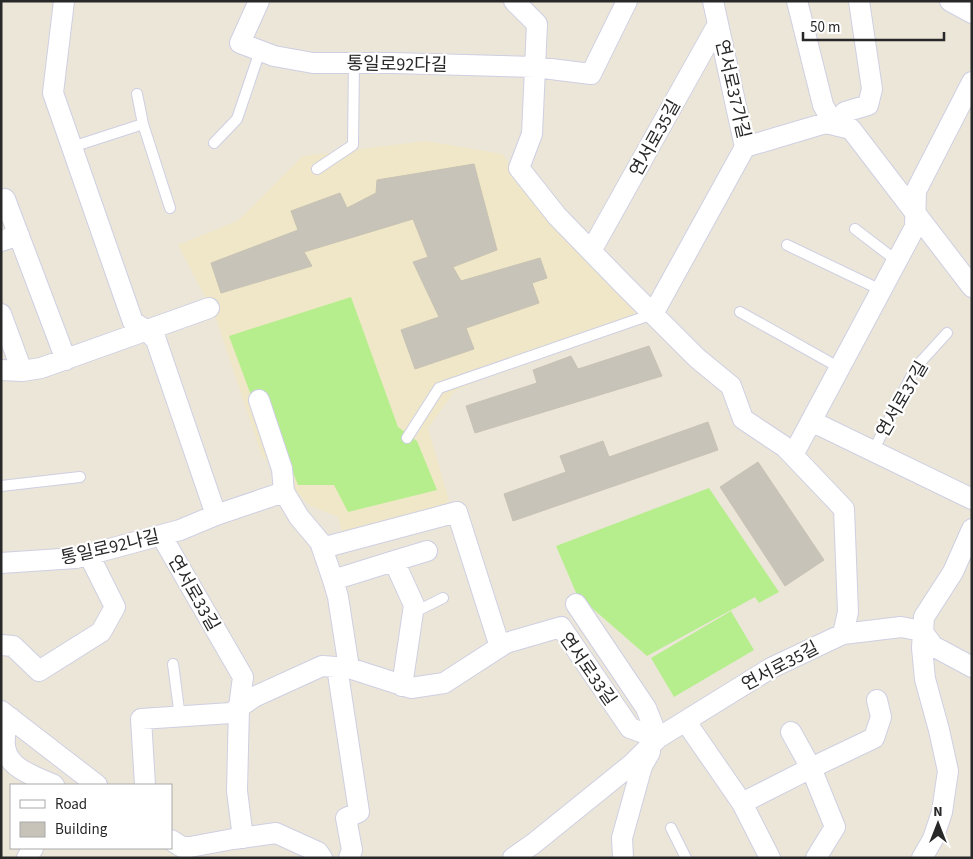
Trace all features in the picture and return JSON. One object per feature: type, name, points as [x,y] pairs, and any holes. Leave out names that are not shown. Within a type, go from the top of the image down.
[{"type":"street","points":[[64,1],[53,93],[133,322],[146,330],[156,340],[216,515]]},
{"type":"street","name":"통일로92다길","points":[[259,1],[240,43],[274,56],[313,63],[535,67],[591,74],[627,1]]},
{"type":"street","points":[[514,1],[536,24],[532,134],[519,168],[557,216],[591,252],[697,358],[730,386],[743,418],[785,447],[844,509],[848,612],[843,634]]},
{"type":"street","name":"연서로37가길","points":[[713,1],[746,147],[826,123],[834,125]]},
{"type":"street","points":[[797,1],[822,105],[834,125],[851,129],[972,287]]},
{"type":"street","points":[[834,125],[845,112],[868,105],[872,89],[860,1]]},
{"type":"street","points":[[950,1],[972,13]]},
{"type":"street","name":"연서로35길","points":[[591,252],[718,24]]},
{"type":"street","points":[[793,455],[915,227],[916,191],[972,82]]},
{"type":"street","points":[[653,314],[746,147]]},
{"type":"street","points":[[5,199],[10,238],[66,360]]},
{"type":"street","points":[[1,370],[22,371],[41,368],[209,308]]},
{"type":"street","points":[[1,314],[22,371]]},
{"type":"street","points":[[259,400],[282,469],[284,492],[299,517],[320,542],[338,597],[343,667],[358,812],[346,818],[352,850],[349,858]]},
{"type":"street","points":[[811,421],[873,451]]},
{"type":"street","name":"연서로37길","points":[[873,451],[972,499]]},
{"type":"street","name":"통일로92나길","points":[[1,563],[76,558],[90,555],[180,530],[216,515],[284,492]]},
{"type":"street","points":[[322,548],[457,512],[500,647]]},
{"type":"street","points":[[922,858],[933,839],[942,812],[948,771],[925,679],[922,648],[924,617],[967,550],[972,529]]},
{"type":"street","name":"연서로33길","points":[[161,535],[242,677],[239,707],[237,791],[243,838]]},
{"type":"street","points":[[333,580],[427,550]]},
{"type":"street","points":[[1,645],[13,646],[39,671],[101,632],[115,607],[90,555]]},
{"type":"street","points":[[394,560],[414,605],[402,686]]},
{"type":"street","name":"연서로33길","points":[[576,604],[646,708],[658,738]]},
{"type":"street","name":"연서로33길","points":[[239,707],[254,697],[322,666],[343,667],[411,688],[444,683],[506,643],[561,627],[630,728],[658,738]]},
{"type":"street","name":"연서로35길","points":[[686,722],[719,699],[771,668],[843,634],[900,627],[922,631]]},
{"type":"street","points":[[922,631],[933,646],[972,667]]},
{"type":"street","points":[[742,803],[874,738],[881,717],[877,700]]},
{"type":"street","points":[[145,784],[141,719],[231,713],[239,707]]},
{"type":"street","points":[[6,714],[4,755],[16,768],[52,784]]},
{"type":"street","points":[[6,714],[88,783]]},
{"type":"street","points":[[504,858],[514,858],[533,844],[632,764],[658,738],[686,722],[742,803],[770,858]]},
{"type":"street","points":[[791,732],[811,768],[835,827],[816,858]]},
{"type":"street","points":[[623,858],[622,838],[631,803],[642,766],[658,738]]},
{"type":"street","points":[[172,841],[190,852],[243,838],[276,833],[318,852],[322,858]]},
{"type":"lane","points":[[214,143],[237,120],[260,51]]},
{"type":"lane","points":[[317,169],[353,145],[354,63]]},
{"type":"lane","points":[[137,94],[143,124],[170,208]]},
{"type":"lane","points":[[72,147],[143,124]]},
{"type":"lane","points":[[855,229],[897,260]]},
{"type":"lane","points":[[787,244],[881,290]]},
{"type":"lane","points":[[740,312],[840,368]]},
{"type":"lane","points":[[407,438],[438,388],[653,314]]},
{"type":"lane","name":"연서로37길","points":[[873,451],[916,367],[947,333]]},
{"type":"lane","points":[[1,486],[80,476]]},
{"type":"lane","points":[[413,613],[443,598]]},
{"type":"lane","points":[[174,664],[180,717]]},
{"type":"lane","points":[[671,828],[686,858]]},
{"type":"shaded area","points":[[426,141],[502,154],[573,245],[642,320],[549,347],[454,392],[428,428],[450,504],[344,541],[338,517],[309,505],[262,456],[215,316],[178,245],[239,220],[303,156]]},
{"type":"green space","points":[[351,297],[398,427],[417,441],[437,490],[348,512],[334,485],[298,485],[262,396],[252,398],[229,336]]},
{"type":"green space","points":[[709,488],[779,592],[759,603],[755,597],[647,656],[577,595],[556,546]]},
{"type":"green space","points":[[731,611],[754,650],[674,697],[651,658]]},
{"type":"building","points":[[474,164],[497,250],[453,267],[461,281],[540,258],[547,278],[532,283],[539,303],[466,328],[474,349],[415,369],[401,330],[439,317],[413,262],[428,257],[413,219],[304,252],[312,266],[221,293],[211,263],[298,230],[291,211],[340,193],[347,208],[376,193],[377,180]]},
{"type":"building","points":[[649,346],[662,376],[475,433],[466,406],[537,383],[533,370],[571,356],[578,369]]},
{"type":"building","points":[[708,422],[718,450],[513,521],[504,494],[566,472],[560,456],[603,441],[609,457]]},
{"type":"building","points":[[758,462],[824,560],[785,586],[720,487]]}]
